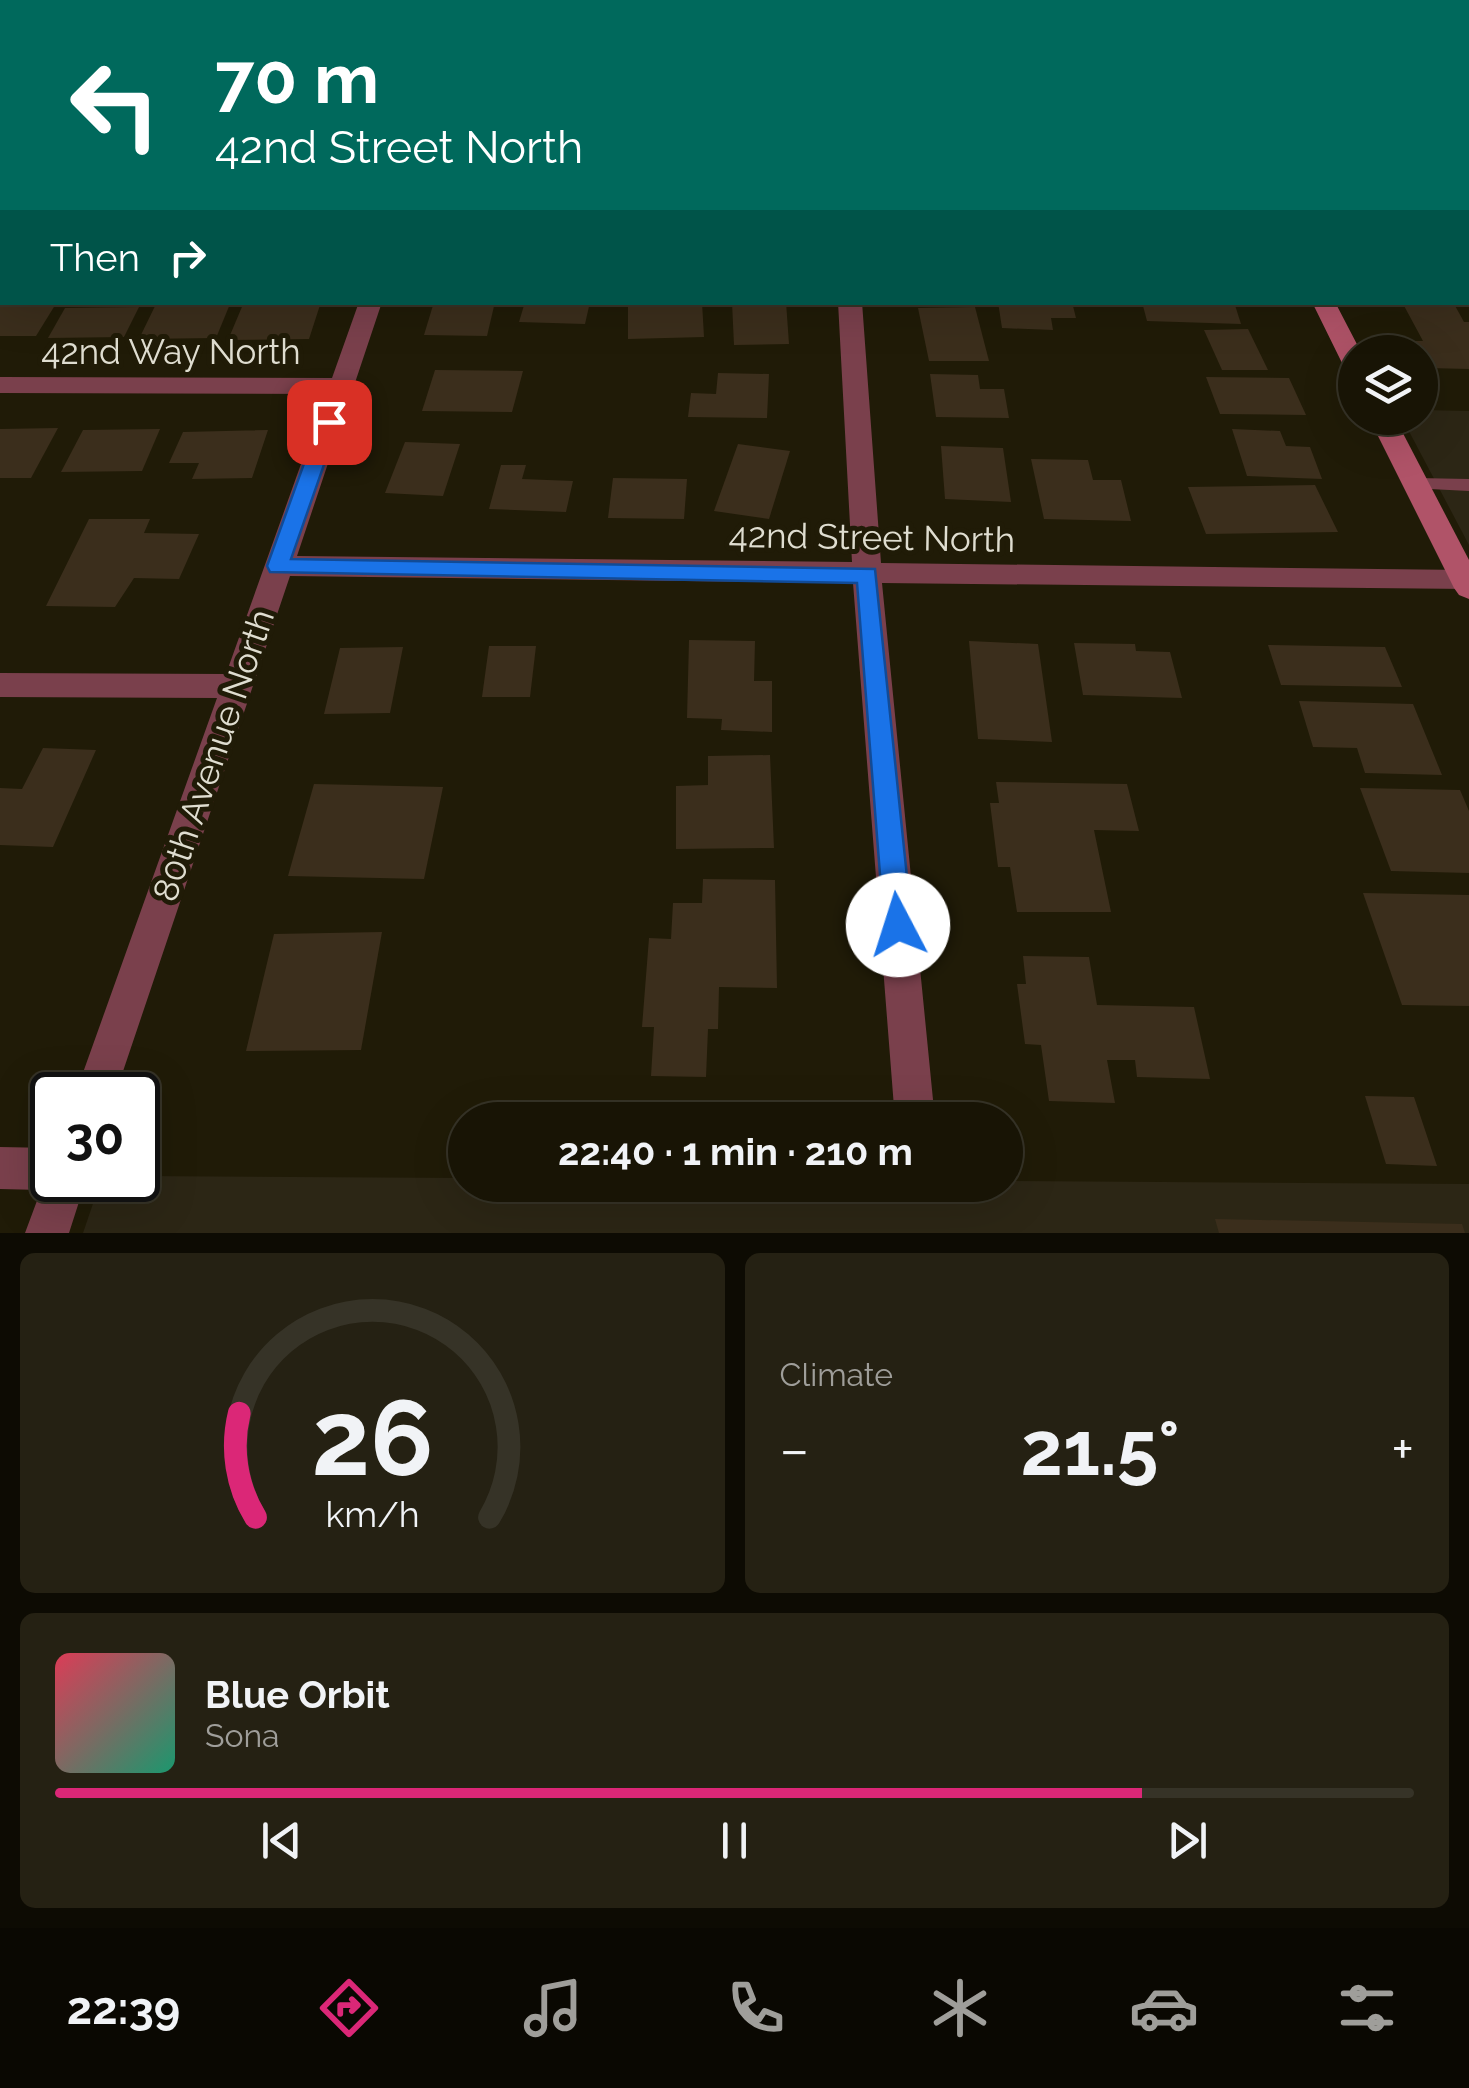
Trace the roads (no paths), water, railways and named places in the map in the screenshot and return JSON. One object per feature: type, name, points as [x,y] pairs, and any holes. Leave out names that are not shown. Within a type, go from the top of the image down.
[{"type":"street","name":"80th Avenue North","points":[[103,1072],[371,305]]},
{"type":"street","points":[[850,305],[868,575],[912,1102]]},
{"type":"street","points":[[1325,305],[1340,335]]},
{"type":"street","name":"42nd Way North","points":[[0,386],[342,386]]},
{"type":"street","points":[[1391,435],[1467,584]]},
{"type":"street","name":"42nd Street North","points":[[278,566],[1467,584]]},
{"type":"street","points":[[0,685],[237,686]]},
{"type":"street","points":[[0,1168],[30,1169]]},
{"type":"street","points":[[47,1233],[58,1202]]},
{"type":"lane","points":[[1416,484],[1469,484]]}]
